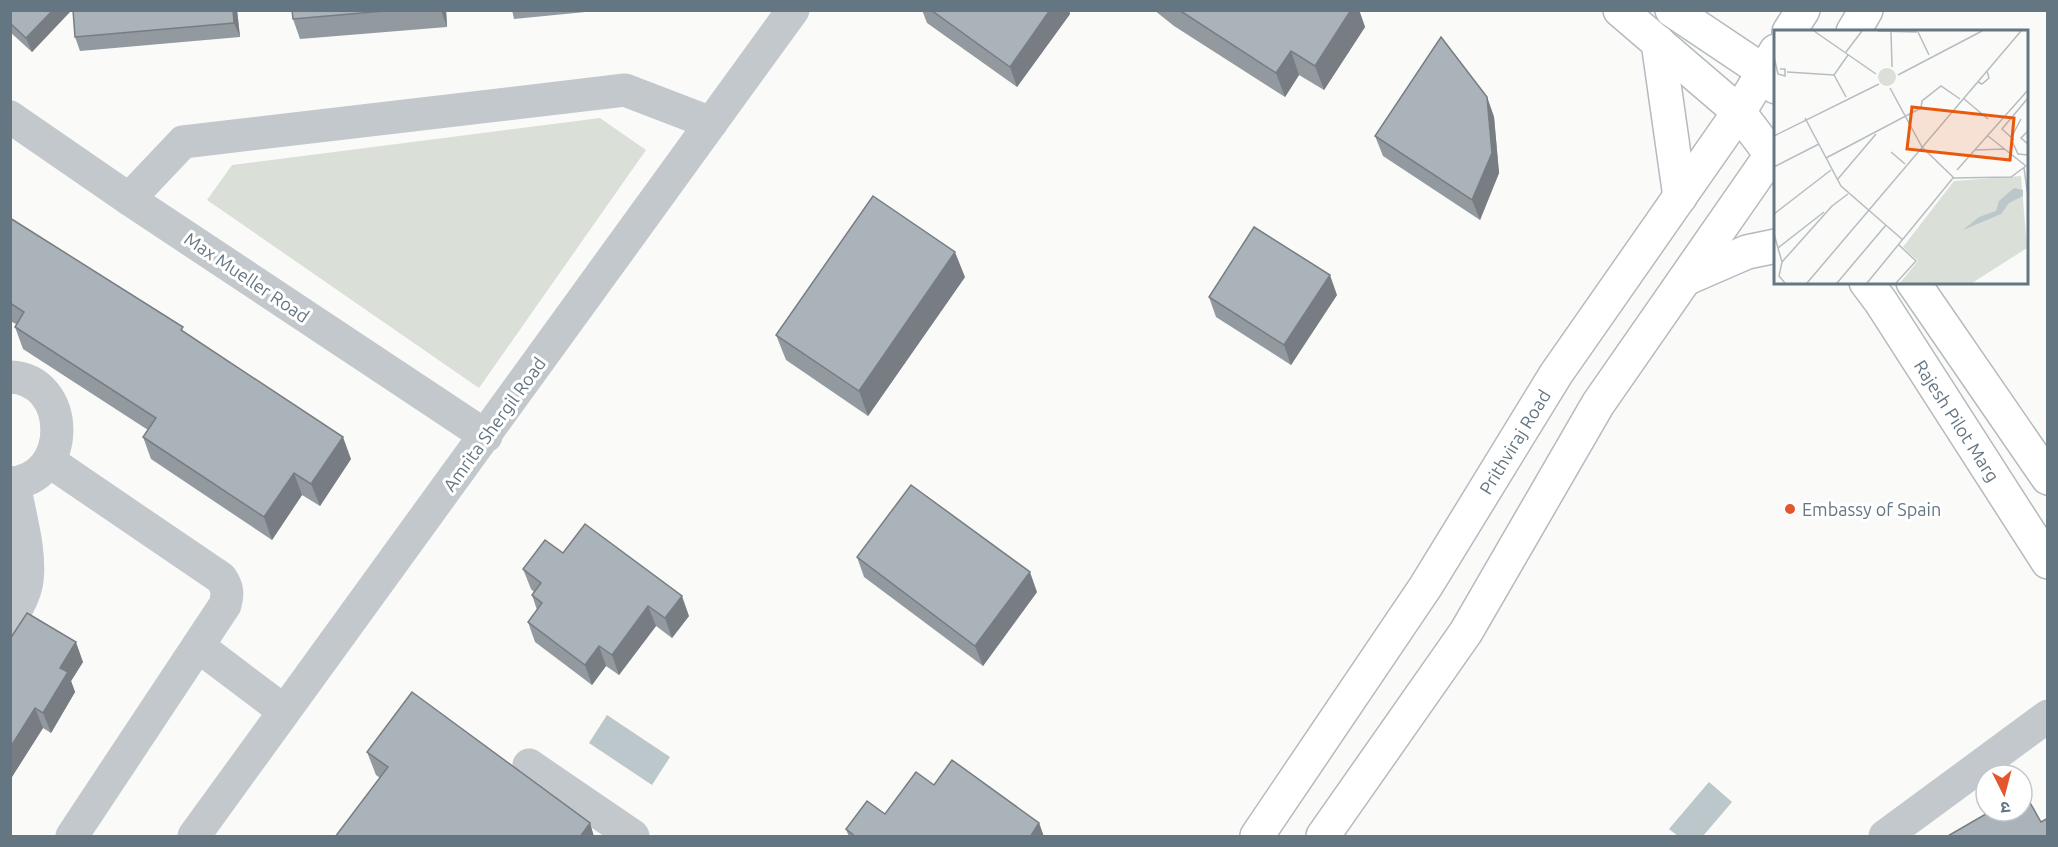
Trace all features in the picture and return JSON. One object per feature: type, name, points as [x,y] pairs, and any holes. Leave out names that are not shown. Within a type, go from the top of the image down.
[{"type":"main road","points":[[1334,833],[1466,632],[1598,404],[1774,155],[1739,112],[1620,10]]},
{"type":"main road","points":[[1672,10],[1772,70]]},
{"type":"main road","points":[[1790,30],[1803,10]]},
{"type":"main road","points":[[1854,30],[1866,10]]},
{"type":"main road","points":[[1867,30],[1872,10]]},
{"type":"main road","points":[[1658,42],[1680,197]]},
{"type":"main road","name":"Prithviraj Road","points":[[1257,837],[1426,586],[1556,374],[1739,112],[1772,70]]},
{"type":"main road","points":[[1684,280],[1747,252],[1774,246]]},
{"type":"main road","points":[[1914,284],[2048,478]]},
{"type":"main road","name":"Rajesh Pilot Marg","points":[[1870,289],[2048,562]]},
{"type":"street","name":"Amrita Shergil Road","points":[[194,837],[793,10]]},
{"type":"street","points":[[129,199],[183,142],[625,90],[711,123]]},
{"type":"street","name":"Max Mueller Road","points":[[10,117],[129,199],[486,436]]},
{"type":"street","points":[[10,377],[35,386],[50,401],[58,420],[58,441],[49,461],[34,475],[12,483],[27,565],[27,583],[21,601],[10,620]]},
{"type":"street","points":[[49,461],[221,578],[227,586],[228,597],[225,605],[72,837]]},
{"type":"street","points":[[198,646],[284,711]]},
{"type":"street","points":[[1885,837],[2048,716]]},
{"type":"street","points":[[529,765],[633,837]]},
{"type":"shaded area","points":[[600,118],[646,150],[479,388],[207,200],[232,165]]},
{"type":"shaded area","points":[[607,715],[670,757],[652,785],[589,743]]},
{"type":"shaded area","points":[[1709,782],[1732,802],[1703,836],[1678,836],[1669,829]]},
{"type":"building","points":[[10,10],[53,10],[26,38],[10,23]]},
{"type":"building","points":[[73,10],[233,10],[234,23],[75,37]]},
{"type":"building","points":[[292,10],[396,10],[293,19]]},
{"type":"building","points":[[931,10],[1050,10],[1010,67]]},
{"type":"building","points":[[1179,10],[1351,10],[1315,66],[1291,51],[1276,73]]},
{"type":"building","points":[[1441,37],[1487,97],[1492,153],[1472,200],[1375,136]]},
{"type":"building","points":[[873,196],[955,252],[859,391],[776,335]]},
{"type":"building","points":[[10,218],[183,327],[181,330],[343,437],[311,484],[294,473],[264,517],[143,437],[156,418],[15,327],[24,312],[10,303]]},
{"type":"building","points":[[1254,227],[1330,275],[1284,345],[1209,297]]},
{"type":"building","points":[[911,485],[1030,572],[975,646],[857,557]]},
{"type":"building","points":[[585,524],[682,596],[665,618],[648,606],[612,655],[599,646],[585,665],[528,622],[542,603],[532,595],[541,583],[523,569],[545,540],[563,553]]},
{"type":"building","points":[[27,613],[76,642],[60,668],[68,672],[43,713],[35,708],[10,748],[10,639]]},
{"type":"building","points":[[412,692],[590,823],[580,837],[335,837],[388,767],[367,752]]},
{"type":"building","points":[[952,760],[1039,823],[1030,837],[856,837],[846,829],[867,801],[885,814],[916,772],[934,785]]},
{"type":"building","points":[[2034,810],[2041,822],[2048,818],[2048,837],[1946,837],[1974,821],[1974,823],[2034,823]]},
{"type":"place","name":"Embassy of Spain","points":[[1790,509]]}]
